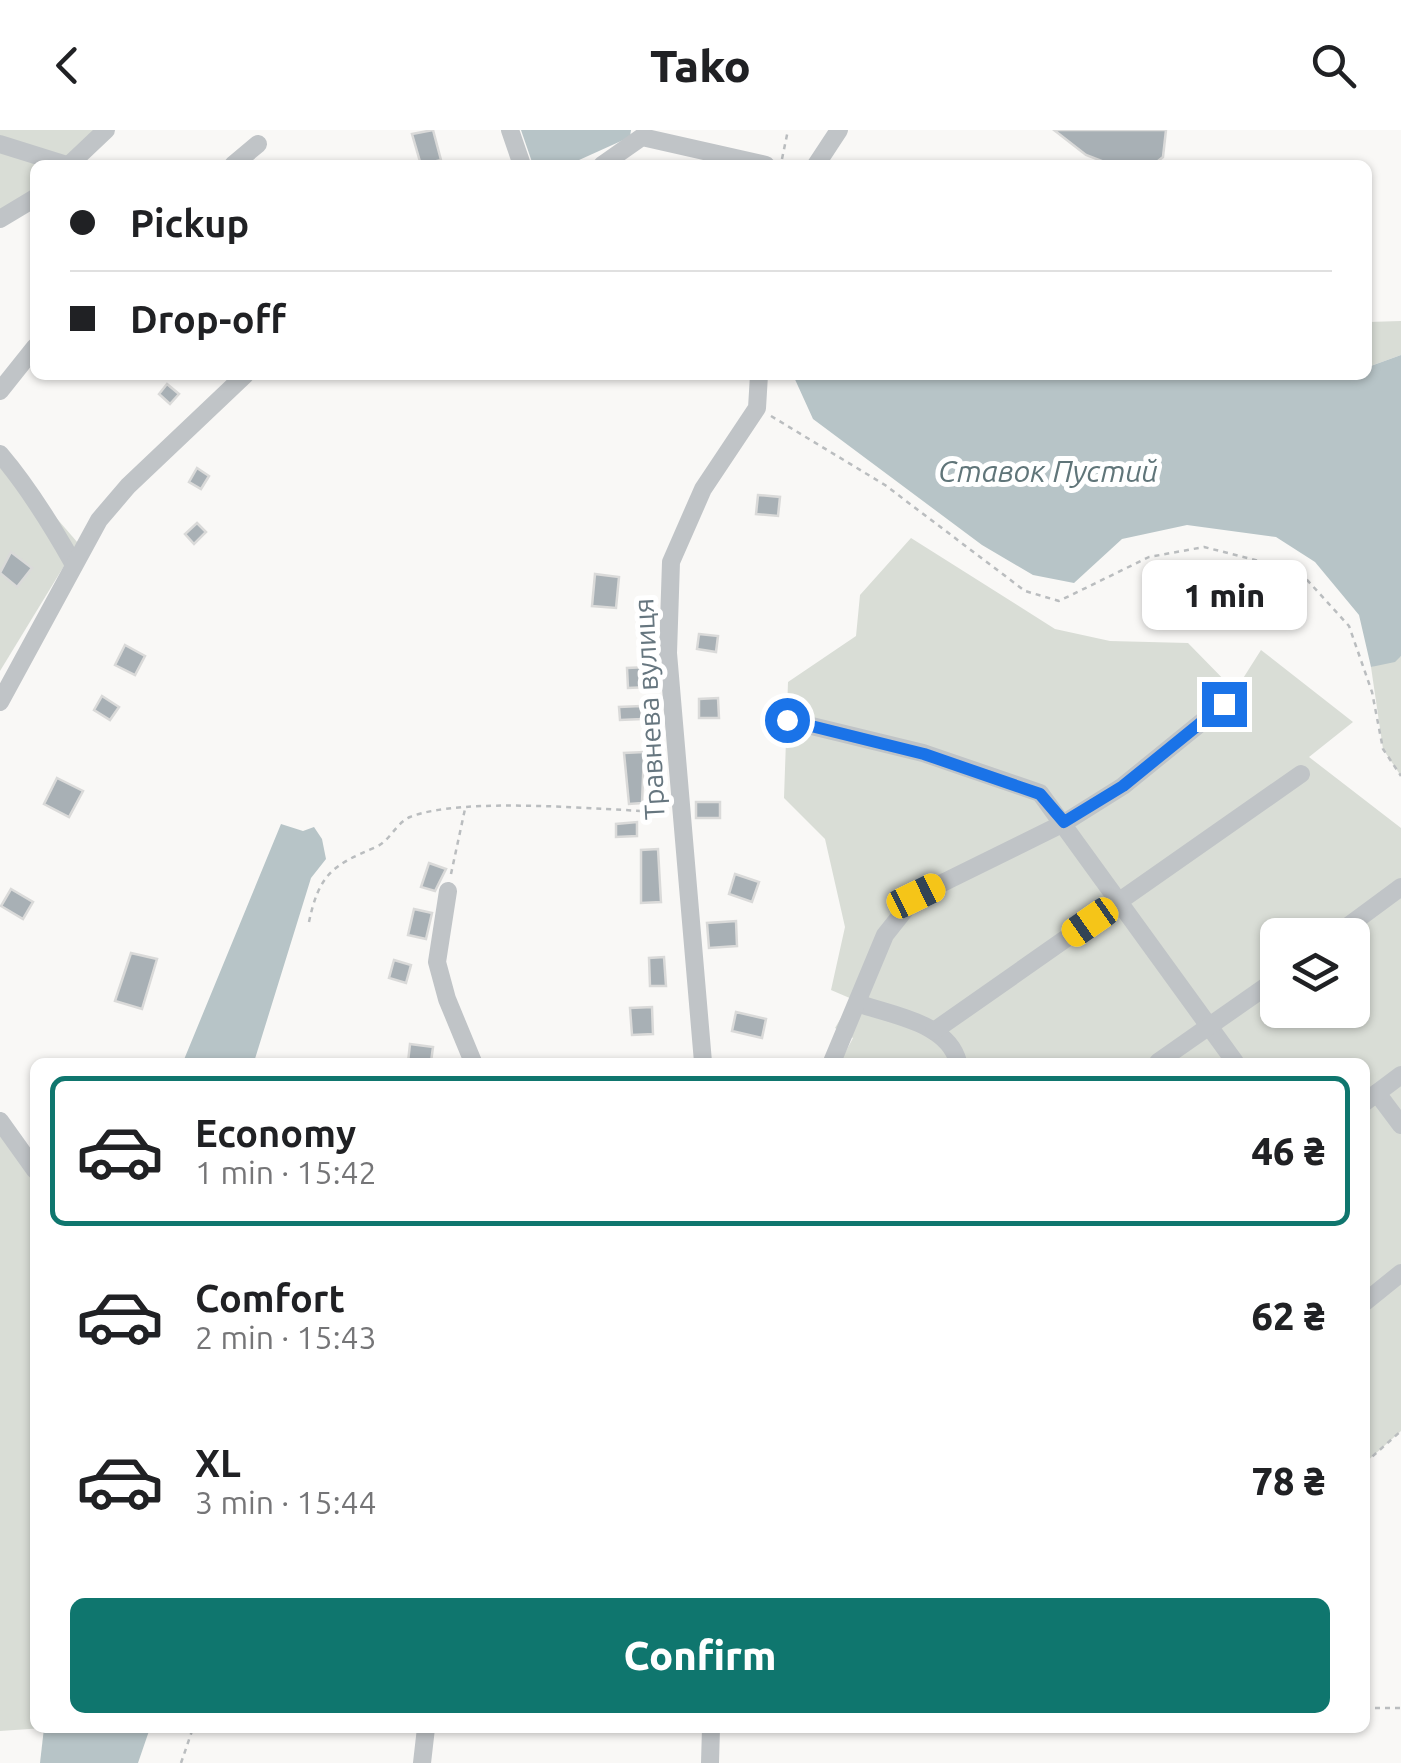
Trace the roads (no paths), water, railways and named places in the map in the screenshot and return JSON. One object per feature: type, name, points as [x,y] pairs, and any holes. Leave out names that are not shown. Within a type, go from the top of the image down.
[{"type":"street","points":[[73,160],[106,130]]},
{"type":"street","points":[[510,130],[520,160]]},
{"type":"street","points":[[819,160],[839,130]]},
{"type":"street","points":[[609,160],[642,137],[744,160]]},
{"type":"street","points":[[0,144],[52,160]]},
{"type":"street","points":[[239,160],[258,144]]},
{"type":"street","points":[[0,219],[30,201]]},
{"type":"street","points":[[0,392],[30,353]]},
{"type":"street","points":[[0,702],[98,520],[128,486],[240,380]]},
{"type":"street","name":"Травнева вулиця","points":[[702,1058],[668,653],[671,562],[703,490],[757,408],[758,380]]},
{"type":"street","points":[[0,454],[35,495],[46,525],[73,562]]},
{"type":"street","points":[[834,1058],[860,1004],[886,934],[916,896],[1064,822],[1123,786],[1224,704]]},
{"type":"street","points":[[787,720],[924,754],[1040,794],[1233,1058]]},
{"type":"street","points":[[934,1030],[1301,774]]},
{"type":"street","points":[[1359,918],[1401,887]]},
{"type":"street","points":[[448,891],[438,962],[446,999],[472,1058]]},
{"type":"street","points":[[1164,1058],[1260,991]]},
{"type":"street","points":[[860,1004],[934,1030],[954,1048],[957,1058]]},
{"type":"street","points":[[1401,1075],[1371,1097],[1401,1125]]},
{"type":"street","points":[[0,1121],[30,1163]]},
{"type":"street","points":[[1370,1298],[1401,1273]]},
{"type":"street","points":[[422,1763],[425,1733]]},
{"type":"street","points":[[710,1763],[711,1733]]},
{"type":"water","points":[[521,130],[631,130],[630,137],[579,160],[531,160]]},
{"type":"water","name":"Ставок Пустий","points":[[1401,355],[1401,656],[1395,662],[1371,667],[1359,615],[1315,562],[1276,537],[1187,525],[1122,539],[1074,583],[1033,575],[982,545],[813,419],[795,380],[1372,380],[1372,366]]},
{"type":"water","points":[[281,824],[303,831],[314,827],[322,839],[326,859],[311,878],[255,1058],[185,1058]]},
{"type":"water","points":[[43,1733],[148,1733],[138,1763],[40,1763]]}]
